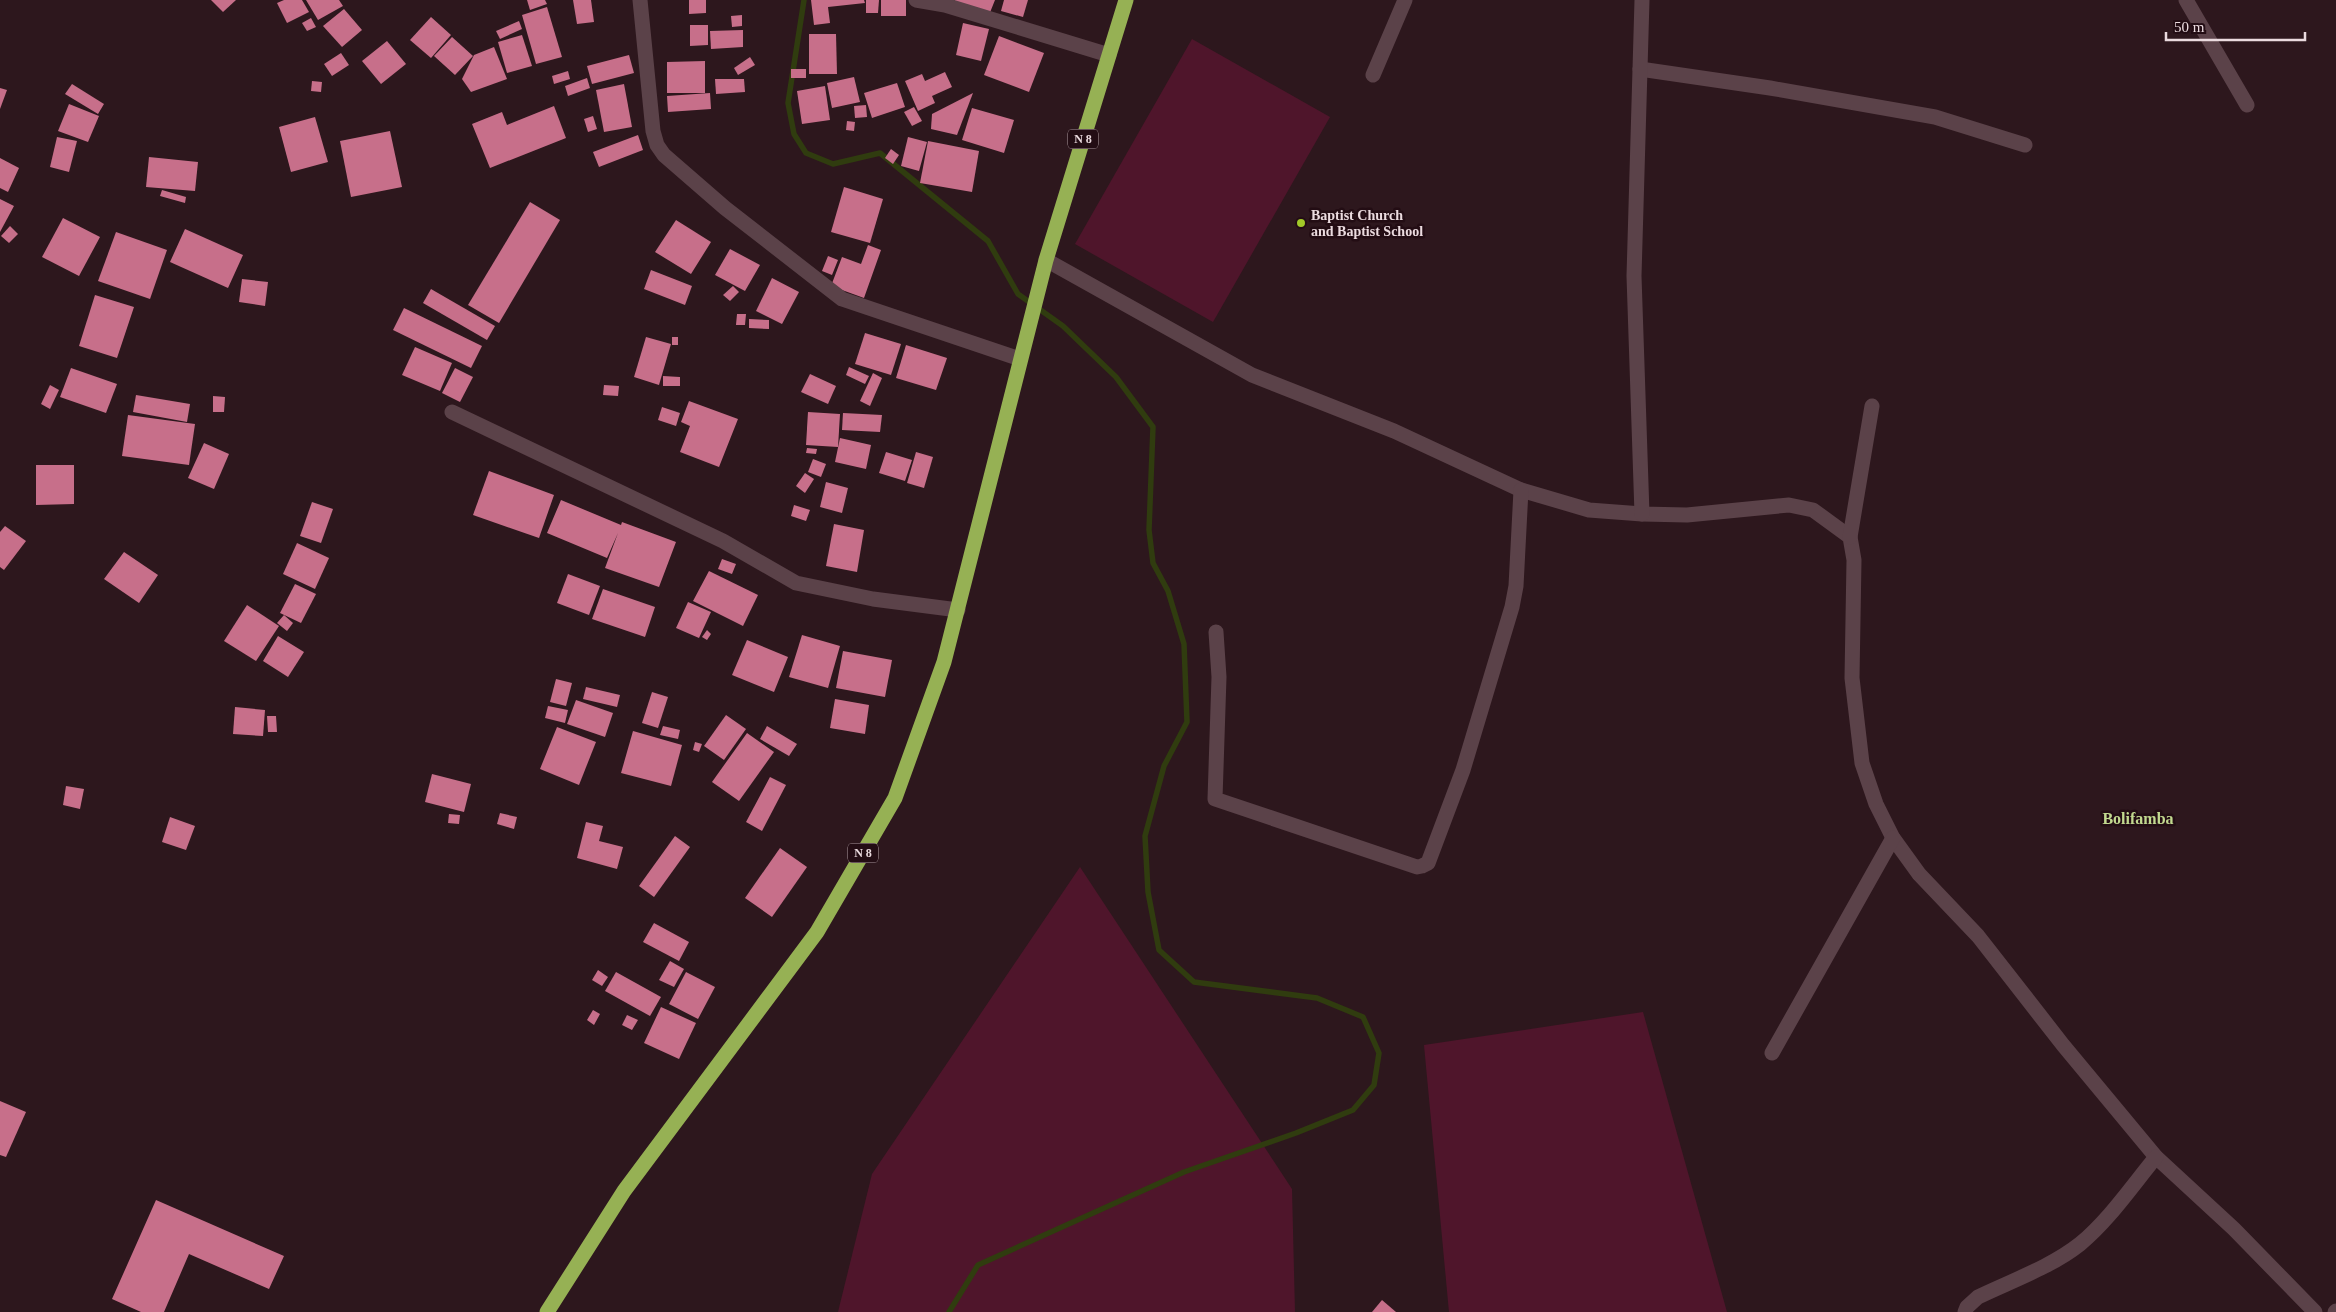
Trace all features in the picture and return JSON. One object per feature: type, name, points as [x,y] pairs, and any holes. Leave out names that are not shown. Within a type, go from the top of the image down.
[{"type":"highway","name":"N 8","points":[[547,1312],[624,1191],[825,918],[897,792],[944,662],[1041,278],[1126,0]]},
{"type":"street","points":[[640,0],[653,130],[657,145],[664,155],[725,208],[842,299],[1020,359]]},
{"type":"street","points":[[916,0],[962,10],[1109,56]]},
{"type":"street","points":[[1373,75],[1405,0]]},
{"type":"street","points":[[1642,0],[1634,276],[1642,514]]},
{"type":"street","points":[[2186,0],[2248,105]]},
{"type":"street","points":[[1640,69],[1770,88],[1934,117],[2025,145]]},
{"type":"street","points":[[1046,260],[1252,375],[1394,431],[1521,490],[1589,510],[1642,514],[1687,515],[1789,505],[1814,510],[1850,537]]},
{"type":"street","points":[[1872,406],[1850,537],[1854,560],[1852,678],[1862,763],[1876,804],[1893,838],[1919,874],[1978,936],[2063,1046],[2156,1157],[2234,1229],[2316,1312]]},
{"type":"street","points":[[452,412],[723,541],[796,583],[873,599],[958,610]]},
{"type":"street","points":[[1216,632],[1219,677],[1214,799],[1416,867],[1422,866],[1428,863],[1463,770],[1512,607],[1516,586],[1521,490]]},
{"type":"street","points":[[1772,1052],[1893,838]]},
{"type":"street","points":[[1965,1312],[1967,1307],[1978,1297],[2063,1256],[2078,1245],[2092,1233],[2156,1157]]},
{"type":"shaded area","points":[[1192,39],[1330,117],[1213,322],[1075,244]]},
{"type":"shaded area","points":[[1080,867],[1292,1189],[1295,1312],[838,1312],[872,1174]]},
{"type":"shaded area","points":[[1643,1012],[1727,1312],[1449,1312],[1424,1045]]},
{"type":"building","points":[[211,0],[236,0],[223,12]]},
{"type":"building","points":[[284,0],[302,0],[309,12],[287,23],[277,3]]},
{"type":"building","points":[[306,0],[339,0],[343,6],[318,20]]},
{"type":"building","points":[[527,0],[545,0],[547,4],[530,10]]},
{"type":"building","points":[[573,0],[591,0],[594,22],[577,24]]},
{"type":"building","points":[[689,0],[706,0],[706,13],[689,14]]},
{"type":"building","points":[[811,0],[864,0],[865,3],[828,7],[830,23],[814,25]]},
{"type":"building","points":[[866,0],[879,0],[878,13],[866,13]]},
{"type":"building","points":[[881,0],[906,0],[906,16],[881,16]]},
{"type":"building","points":[[955,0],[995,0],[989,15],[954,3]]},
{"type":"building","points":[[1004,0],[1028,0],[1023,17],[1001,11]]},
{"type":"building","points":[[547,7],[562,57],[536,64],[522,15]]},
{"type":"building","points":[[344,9],[362,30],[342,47],[323,26]]},
{"type":"building","points":[[742,15],[742,26],[732,27],[731,16]]},
{"type":"building","points":[[431,17],[451,35],[431,58],[410,40]]},
{"type":"building","points":[[311,18],[316,27],[307,31],[302,23]]},
{"type":"building","points":[[519,21],[522,29],[500,39],[496,31]]},
{"type":"building","points":[[963,23],[989,29],[981,61],[956,55]]},
{"type":"building","points":[[690,25],[708,25],[708,45],[690,46]]},
{"type":"building","points":[[743,30],[743,47],[711,49],[710,31]]},
{"type":"building","points":[[809,34],[836,34],[837,74],[809,74]]},
{"type":"building","points":[[522,35],[532,66],[507,73],[498,42]]},
{"type":"building","points":[[999,36],[1044,53],[1029,92],[984,75]]},
{"type":"building","points":[[452,37],[473,56],[455,75],[434,56]]},
{"type":"building","points":[[387,41],[406,64],[381,84],[362,61]]},
{"type":"building","points":[[494,47],[507,79],[471,92],[462,79],[474,55]]},
{"type":"building","points":[[341,53],[349,65],[332,76],[324,64]]},
{"type":"building","points":[[629,55],[634,73],[592,84],[587,66]]},
{"type":"building","points":[[750,57],[755,65],[738,75],[734,68]]},
{"type":"building","points":[[705,61],[705,93],[667,93],[667,62]]},
{"type":"building","points":[[791,69],[806,69],[806,78],[791,78]]},
{"type":"building","points":[[568,71],[570,79],[554,84],[552,76]]},
{"type":"building","points":[[945,72],[952,87],[932,96],[935,103],[918,111],[905,81],[922,74],[925,81]]},
{"type":"building","points":[[854,77],[860,102],[832,108],[827,83]]},
{"type":"building","points":[[587,78],[590,88],[568,96],[565,86]]},
{"type":"building","points":[[715,79],[744,79],[745,92],[716,94]]},
{"type":"building","points":[[312,81],[322,82],[321,92],[311,91]]},
{"type":"building","points":[[897,83],[905,107],[872,118],[864,93]]},
{"type":"building","points":[[72,84],[104,104],[98,114],[65,94]]},
{"type":"building","points":[[624,84],[632,127],[604,132],[596,90]]},
{"type":"building","points":[[825,86],[830,120],[802,124],[797,91]]},
{"type":"building","points":[[0,88],[7,90],[0,109]]},
{"type":"building","points":[[710,93],[711,109],[668,112],[667,96]]},
{"type":"building","points":[[973,93],[957,135],[931,129],[932,114]]},
{"type":"building","points":[[69,104],[99,116],[88,142],[58,131]]},
{"type":"building","points":[[866,105],[867,117],[855,118],[854,106]]},
{"type":"building","points":[[554,106],[566,138],[490,168],[472,124],[502,112],[507,125]]},
{"type":"building","points":[[914,107],[922,121],[912,126],[904,112]]},
{"type":"building","points":[[972,108],[1014,120],[1004,153],[962,140]]},
{"type":"building","points":[[593,116],[597,129],[588,132],[584,119]]},
{"type":"building","points":[[315,117],[328,162],[291,172],[279,127]]},
{"type":"building","points":[[847,121],[855,122],[854,131],[846,130]]},
{"type":"building","points":[[390,131],[402,187],[351,197],[340,141]]},
{"type":"building","points":[[638,135],[643,150],[599,167],[593,152]]},
{"type":"building","points":[[57,137],[77,141],[69,172],[50,167]]},
{"type":"building","points":[[908,137],[927,142],[919,171],[901,166]]},
{"type":"building","points":[[928,141],[979,151],[972,192],[920,183]]},
{"type":"building","points":[[891,149],[899,155],[893,164],[885,158]]},
{"type":"building","points":[[149,157],[198,162],[195,191],[146,187]]},
{"type":"building","points":[[0,158],[19,168],[8,192],[0,188]]},
{"type":"building","points":[[844,187],[883,199],[870,243],[831,232]]},
{"type":"building","points":[[162,190],[186,197],[185,203],[160,196]]},
{"type":"building","points":[[0,199],[14,206],[0,232]]},
{"type":"building","points":[[530,202],[560,220],[499,323],[468,305]]},
{"type":"building","points":[[63,218],[100,237],[79,276],[42,257]]},
{"type":"building","points":[[676,220],[711,242],[691,274],[655,252]]},
{"type":"building","points":[[10,226],[18,234],[9,243],[1,236]]},
{"type":"building","points":[[185,229],[243,255],[228,288],[170,262]]},
{"type":"building","points":[[116,232],[167,250],[150,299],[98,281]]},
{"type":"building","points":[[868,245],[881,250],[864,298],[831,286],[842,257],[861,264]]},
{"type":"building","points":[[730,249],[760,265],[745,291],[715,275]]},
{"type":"building","points":[[828,256],[838,260],[832,275],[822,271]]},
{"type":"building","points":[[651,270],[692,286],[685,305],[644,289]]},
{"type":"building","points":[[772,278],[799,292],[782,324],[756,311]]},
{"type":"building","points":[[242,279],[268,282],[265,306],[239,302]]},
{"type":"building","points":[[733,286],[739,292],[730,301],[723,295]]},
{"type":"building","points":[[431,289],[495,326],[487,340],[423,303]]},
{"type":"building","points":[[95,295],[134,307],[117,358],[79,346]]},
{"type":"building","points":[[404,308],[482,346],[471,368],[393,330]]},
{"type":"building","points":[[737,314],[746,314],[745,325],[736,325]]},
{"type":"building","points":[[749,319],[769,320],[769,329],[749,328]]},
{"type":"building","points":[[865,333],[901,344],[891,375],[855,364]]},
{"type":"building","points":[[646,337],[671,344],[659,385],[634,377]]},
{"type":"building","points":[[672,337],[678,337],[678,345],[672,345]]},
{"type":"building","points":[[906,345],[947,358],[936,390],[896,378]]},
{"type":"building","points":[[415,347],[452,363],[440,391],[402,375]]},
{"type":"building","points":[[849,367],[869,376],[865,384],[846,375]]},
{"type":"building","points":[[71,368],[117,384],[106,413],[60,397]]},
{"type":"building","points":[[455,368],[473,377],[460,402],[442,393]]},
{"type":"building","points":[[873,373],[882,378],[870,406],[860,401]]},
{"type":"building","points":[[810,374],[836,386],[828,404],[801,392]]},
{"type":"building","points":[[663,376],[680,377],[680,386],[663,386]]},
{"type":"building","points":[[50,385],[59,390],[50,409],[41,404]]},
{"type":"building","points":[[604,385],[619,386],[618,396],[603,395]]},
{"type":"building","points":[[136,395],[190,404],[187,422],[133,412]]},
{"type":"building","points":[[213,396],[225,397],[224,412],[213,412]]},
{"type":"building","points":[[689,401],[738,419],[719,467],[680,452],[690,426],[681,422]]},
{"type":"building","points":[[662,407],[680,413],[676,426],[658,420]]},
{"type":"building","points":[[808,412],[840,414],[838,447],[806,445]]},
{"type":"building","points":[[843,413],[882,415],[880,432],[842,430]]},
{"type":"building","points":[[128,415],[195,424],[189,465],[122,456]]},
{"type":"building","points":[[840,438],[871,445],[866,469],[835,462]]},
{"type":"building","points":[[204,443],[229,454],[214,489],[188,478]]},
{"type":"building","points":[[807,448],[817,449],[816,454],[806,453]]},
{"type":"building","points":[[886,452],[912,460],[905,481],[879,473]]},
{"type":"building","points":[[916,452],[933,457],[924,488],[907,483]]},
{"type":"building","points":[[813,459],[826,464],[821,477],[808,472]]},
{"type":"building","points":[[36,465],[74,465],[74,504],[36,505]]},
{"type":"building","points":[[489,471],[554,495],[539,538],[473,515]]},
{"type":"building","points":[[805,473],[814,479],[805,493],[796,486]]},
{"type":"building","points":[[826,482],[848,488],[842,513],[820,507]]},
{"type":"building","points":[[561,500],[621,525],[622,522],[676,542],[659,587],[605,568],[618,533],[607,558],[547,533]]},
{"type":"building","points":[[312,502],[333,509],[321,543],[300,536]]},
{"type":"building","points":[[794,505],[810,510],[806,521],[791,516]]},
{"type":"building","points":[[834,524],[864,530],[857,572],[826,566]]},
{"type":"building","points":[[5,526],[26,541],[4,570],[0,567],[0,532]]},
{"type":"building","points":[[297,543],[329,558],[315,589],[283,574]]},
{"type":"building","points":[[124,552],[158,575],[139,603],[104,579]]},
{"type":"building","points":[[722,559],[736,564],[732,574],[718,569]]},
{"type":"building","points":[[709,571],[758,595],[743,626],[693,601]]},
{"type":"building","points":[[568,574],[600,586],[589,615],[557,603]]},
{"type":"building","points":[[295,584],[316,594],[301,623],[280,613]]},
{"type":"building","points":[[603,589],[655,607],[645,637],[592,619]]},
{"type":"building","points":[[688,602],[711,612],[699,638],[676,628]]},
{"type":"building","points":[[247,605],[279,626],[256,661],[224,641]]},
{"type":"building","points":[[284,615],[293,623],[287,631],[277,623]]},
{"type":"building","points":[[707,630],[711,634],[707,640],[702,637]]},
{"type":"building","points":[[802,635],[840,646],[828,688],[789,677]]},
{"type":"building","points":[[278,636],[304,652],[288,677],[263,661]]},
{"type":"building","points":[[747,640],[788,657],[774,692],[732,675]]},
{"type":"building","points":[[843,651],[892,660],[885,697],[836,688]]},
{"type":"building","points":[[556,679],[572,683],[566,706],[550,702]]},
{"type":"building","points":[[586,687],[620,695],[617,707],[583,699]]},
{"type":"building","points":[[652,692],[668,697],[658,728],[642,723]]},
{"type":"building","points":[[835,699],[869,705],[865,734],[830,728]]},
{"type":"building","points":[[576,700],[613,713],[605,737],[567,724]]},
{"type":"building","points":[[548,706],[568,710],[565,723],[545,718]]},
{"type":"building","points":[[235,707],[265,710],[263,736],[233,734]]},
{"type":"building","points":[[726,715],[746,729],[724,760],[704,746]]},
{"type":"building","points":[[267,716],[276,716],[277,732],[268,732]]},
{"type":"building","points":[[663,726],[680,730],[678,739],[660,735]]},
{"type":"building","points":[[767,726],[797,744],[789,756],[760,739]]},
{"type":"building","points":[[557,727],[596,742],[579,785],[540,769]]},
{"type":"building","points":[[633,731],[682,745],[671,786],[621,773]]},
{"type":"building","points":[[747,733],[774,752],[739,801],[712,782]]},
{"type":"building","points":[[695,742],[702,744],[699,752],[693,750]]},
{"type":"building","points":[[432,774],[471,784],[464,812],[425,802]]},
{"type":"building","points":[[770,777],[786,785],[762,831],[746,822]]},
{"type":"building","points":[[66,786],[84,789],[80,809],[63,805]]},
{"type":"building","points":[[500,813],[517,817],[514,829],[497,824]]},
{"type":"building","points":[[449,814],[460,815],[459,824],[448,823]]},
{"type":"building","points":[[170,817],[195,826],[186,850],[162,842]]},
{"type":"building","points":[[586,822],[603,826],[599,841],[623,847],[617,869],[577,858]]},
{"type":"building","points":[[675,836],[690,847],[654,897],[639,886]]},
{"type":"building","points":[[780,848],[807,867],[772,917],[745,898]]},
{"type":"building","points":[[654,923],[689,942],[679,961],[643,942]]},
{"type":"building","points":[[670,961],[684,969],[674,987],[659,980]]},
{"type":"building","points":[[598,970],[608,977],[602,986],[592,980]]},
{"type":"building","points":[[616,972],[661,997],[650,1016],[605,991]]},
{"type":"building","points":[[686,972],[715,987],[698,1019],[669,1004]]},
{"type":"building","points":[[661,1007],[696,1023],[679,1059],[644,1043]]},
{"type":"building","points":[[593,1010],[600,1014],[594,1025],[587,1020]]},
{"type":"building","points":[[627,1015],[638,1020],[632,1030],[622,1025]]},
{"type":"building","points":[[0,1101],[26,1112],[6,1157],[0,1155]]},
{"type":"building","points":[[156,1200],[284,1256],[269,1289],[189,1254],[164,1312],[141,1312],[112,1299]]},
{"type":"building","points":[[1382,1300],[1396,1312],[1372,1312]]},
{"type":"waterway","points":[[804,0],[788,103],[794,134],[806,153],[833,164],[880,153],[988,241],[1018,294],[1063,326],[1116,377],[1153,427],[1149,530],[1153,563],[1168,591],[1184,644],[1187,722],[1164,766],[1145,836],[1148,892],[1159,950],[1194,982],[1317,998],[1363,1017],[1379,1053],[1374,1085],[1353,1110],[1296,1133],[1184,1172],[978,1265],[949,1312]]},
{"type":"place","name":"Baptist Church and Baptist School","points":[[1301,223]]},
{"type":"district","name":"Bolifamba","points":[[2138,818]]}]
